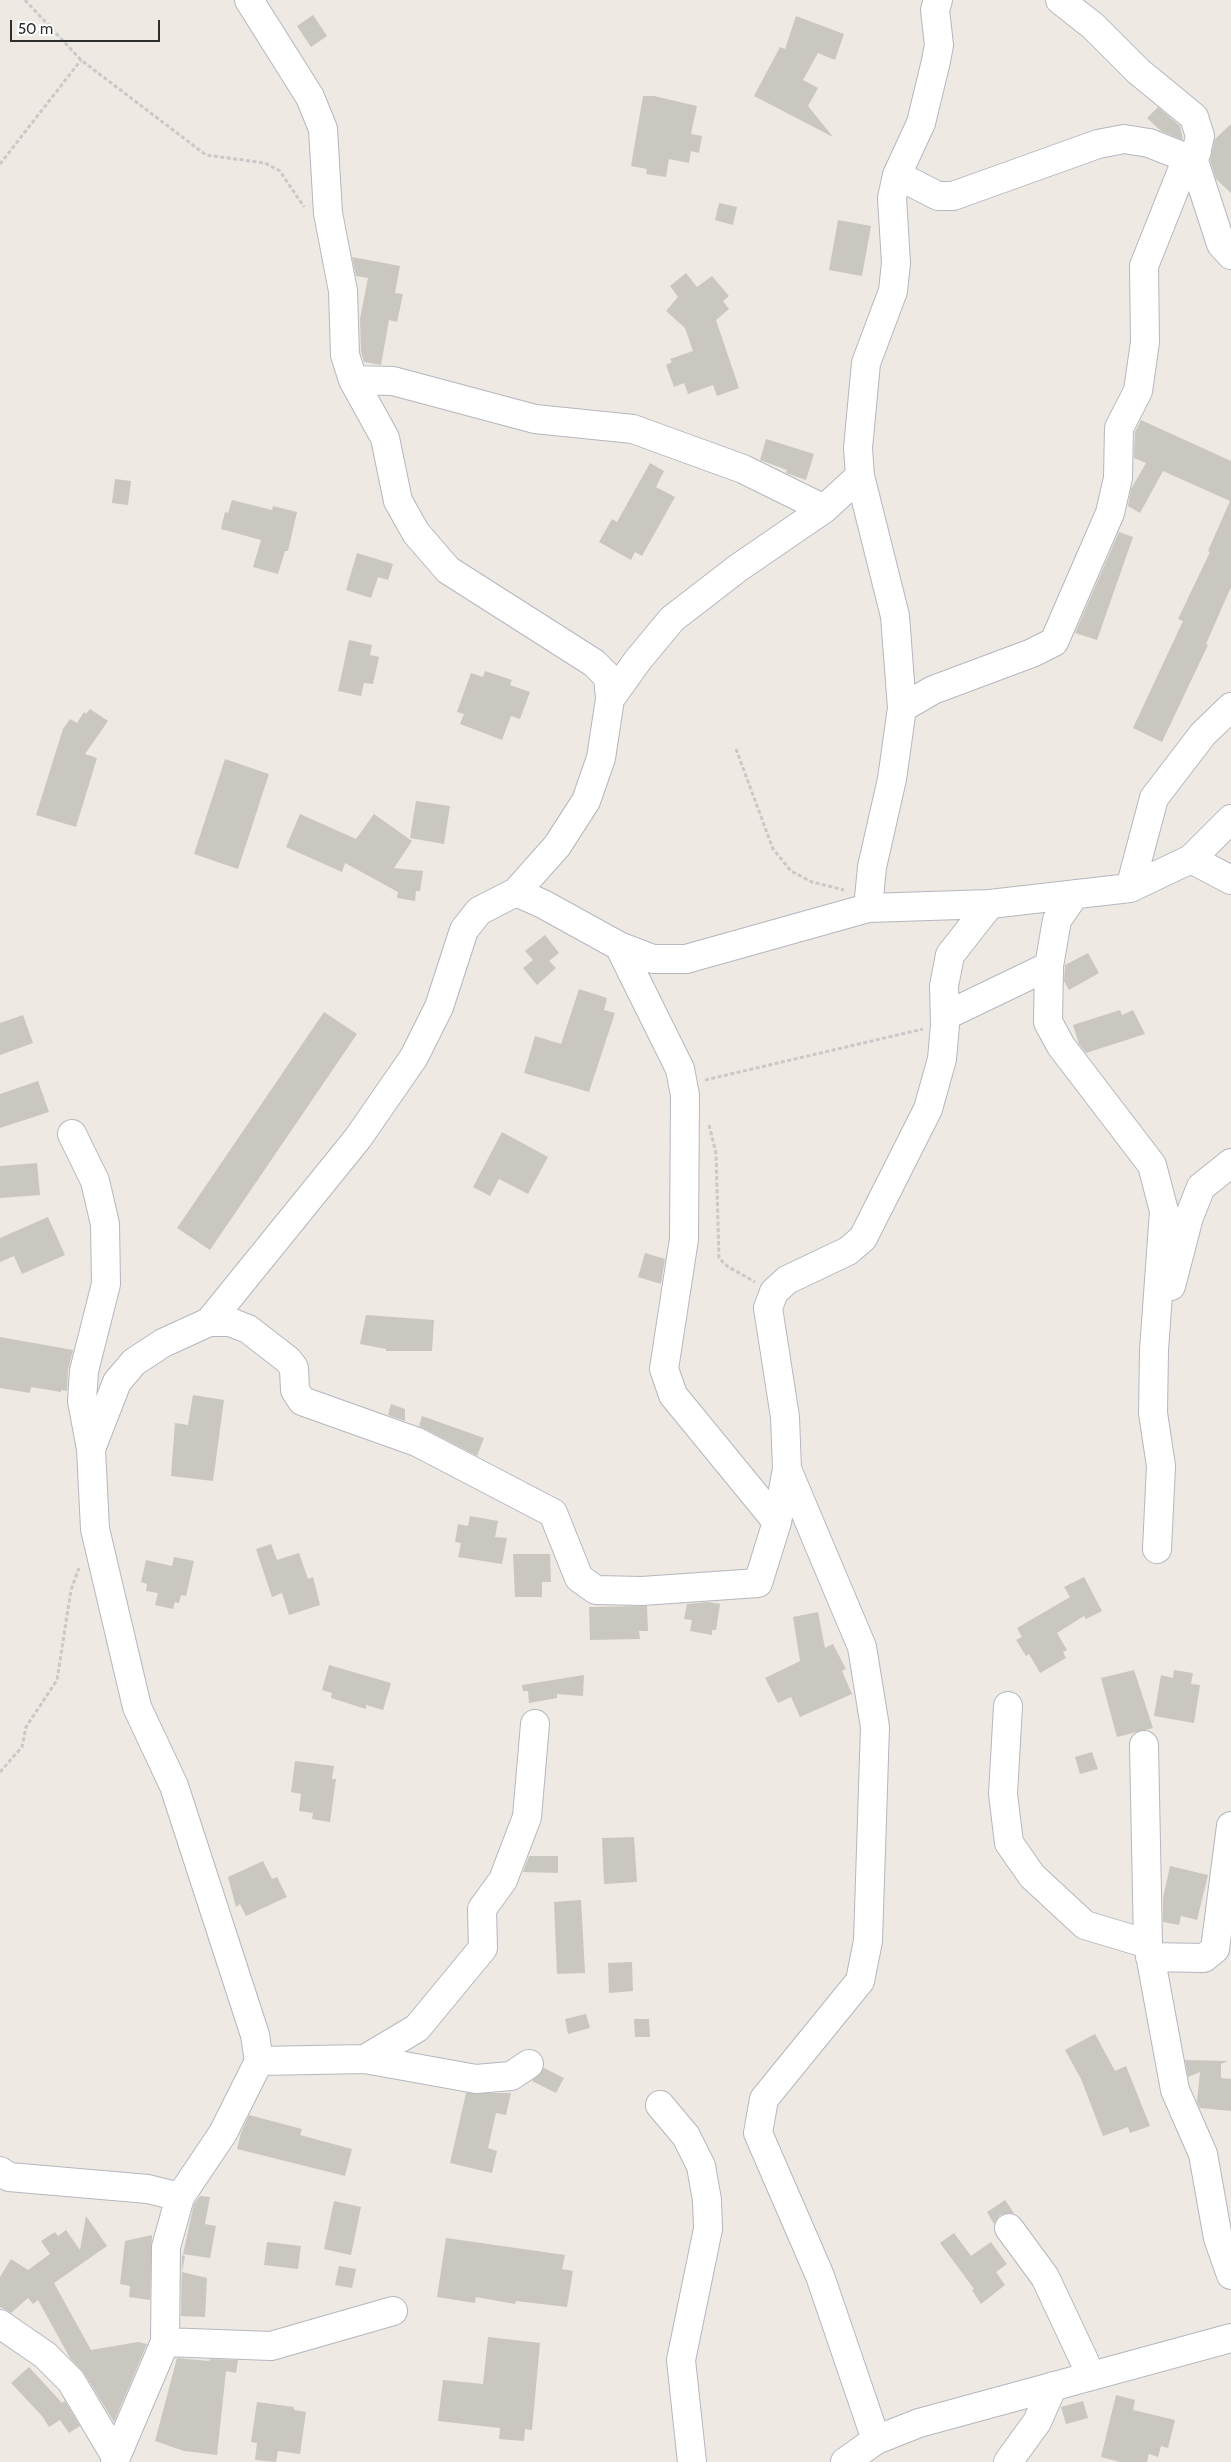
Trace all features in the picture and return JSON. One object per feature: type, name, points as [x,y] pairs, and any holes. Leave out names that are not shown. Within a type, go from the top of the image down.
[{"type":"street","points":[[209,1322],[358,1138],[414,1057],[440,1007],[464,930],[478,911],[516,892],[557,846],[586,801],[601,758],[610,699],[608,677],[594,664],[448,570],[416,533],[398,501],[385,438],[353,380],[345,355],[343,291],[328,213],[323,129],[310,96],[249,0]]},
{"type":"street","points":[[869,902],[872,867],[892,779],[902,708],[895,616],[860,476],[858,448],[866,363],[893,291],[896,263],[892,198],[897,175],[921,123],[936,61],[939,45],[936,10],[938,0]]},
{"type":"street","points":[[902,708],[933,690],[1032,653],[1054,642],[1059,633],[1110,513],[1118,478],[1119,428],[1138,391],[1145,342],[1144,266],[1200,136],[1194,117],[1138,71],[1094,26],[1060,0]]},
{"type":"street","points":[[897,175],[938,196],[953,196],[1098,144],[1124,139],[1150,143],[1192,154]]},
{"type":"street","points":[[1192,154],[1221,244],[1231,255]]},
{"type":"street","points":[[353,380],[393,381],[535,418],[633,429],[743,469],[824,509]]},
{"type":"street","points":[[610,699],[638,660],[672,620],[738,568],[824,509],[860,476]]},
{"type":"street","points":[[1130,888],[1154,798],[1203,734],[1231,707]]},
{"type":"street","points":[[516,892],[543,904],[619,946],[653,959],[686,959],[869,902],[990,904],[1130,888],[1191,859],[1231,819]]},
{"type":"street","points":[[1191,859],[1231,880]]},
{"type":"street","points":[[1075,894],[1057,920],[1049,966],[1048,1022],[1061,1046],[1152,1165],[1164,1211],[1154,1350],[1153,1413],[1160,1466],[1158,1549]]},
{"type":"street","points":[[91,1449],[117,1382],[134,1362],[163,1342],[209,1322],[230,1322],[248,1329],[288,1360],[294,1368],[295,1390],[302,1401],[416,1442],[553,1512],[579,1578],[596,1590],[642,1591],[758,1583],[777,1522],[787,1470],[785,1417],[768,1308],[774,1292],[787,1280],[848,1251],[863,1238],[928,1110],[942,1059],[945,1020],[944,986],[950,955],[990,904]]},
{"type":"street","points":[[619,946],[680,1069],[685,1095],[684,1239],[664,1370],[673,1396],[777,1522]]},
{"type":"street","points":[[945,1020],[1049,966]]},
{"type":"street","points":[[72,1134],[95,1181],[105,1224],[106,1284],[84,1371],[82,1402],[91,1449],[95,1529],[138,1708],[174,1786],[255,2035],[259,2061],[223,2133],[180,2197],[166,2247],[166,2342],[115,2460]]},
{"type":"street","points":[[1154,1350],[1190,1217],[1201,1187],[1231,1163]]},
{"type":"street","points":[[787,1470],[862,1647],[875,1727],[868,1942],[860,1980],[764,2099],[758,2133],[820,2276],[876,2440]]},
{"type":"street","points":[[1008,1706],[1003,1794],[1009,1844],[1032,1876],[1085,1925],[1149,1951],[1204,1958],[1215,1949],[1231,1826]]},
{"type":"street","points":[[365,2059],[417,2028],[483,1948],[482,1909],[503,1880],[527,1817],[534,1724]]},
{"type":"street","points":[[1144,1745],[1149,1951],[1175,2090],[1203,2154],[1218,2238],[1231,2275]]},
{"type":"street","points":[[259,2061],[365,2059],[476,2079],[511,2076],[529,2064]]},
{"type":"street","points":[[660,2104],[686,2136],[701,2166],[707,2200],[708,2229],[681,2360],[692,2462]]},
{"type":"street","points":[[0,2171],[9,2177],[148,2189],[180,2197]]},
{"type":"street","points":[[1009,2228],[1045,2277],[1091,2375]]},
{"type":"street","points":[[166,2342],[271,2346],[393,2311]]},
{"type":"street","points":[[0,2324],[45,2355],[71,2381],[115,2460]]},
{"type":"street","points":[[845,2462],[876,2440],[919,2423],[1231,2338]]},
{"type":"street","points":[[1008,2462],[1037,2422],[1053,2386]]},
{"type":"path","points":[[25,0],[81,60],[206,156],[265,164],[280,170],[305,209]]},
{"type":"path","points":[[0,164],[81,60]]},
{"type":"path","points":[[736,749],[773,849],[791,871],[812,882],[869,902]]},
{"type":"path","points":[[683,1085],[867,1044],[945,1020]]},
{"type":"path","points":[[708,1122],[712,1129],[716,1153],[719,1258],[727,1266],[774,1292]]},
{"type":"path","points":[[0,1772],[22,1747],[26,1727],[57,1680],[71,1590],[81,1564]]},
{"type":"building","points":[[313,15],[327,36],[311,47],[297,26]]},
{"type":"building","points":[[796,16],[844,34],[835,60],[818,53],[803,80],[818,88],[808,106],[833,137],[754,96],[780,47],[785,49]]},
{"type":"building","points":[[643,96],[654,96],[697,106],[691,134],[702,136],[699,153],[691,151],[689,163],[669,159],[666,177],[646,174],[647,169],[631,166]]},
{"type":"building","points":[[1158,107],[1180,126],[1183,140],[1161,131],[1147,118]]},
{"type":"building","points":[[1231,124],[1231,193],[1216,179],[1210,160],[1215,139]]},
{"type":"building","points":[[719,203],[737,207],[733,225],[715,220]]},
{"type":"building","points":[[838,220],[871,226],[862,276],[829,270]]},
{"type":"building","points":[[352,257],[400,266],[395,293],[403,294],[397,322],[389,320],[381,365],[364,362],[361,352],[360,319],[368,278],[356,276]]},
{"type":"building","points":[[686,273],[697,287],[712,276],[729,296],[723,301],[729,309],[716,320],[739,388],[717,396],[713,385],[688,394],[684,383],[674,387],[666,365],[672,362],[670,359],[693,351],[685,328],[666,311],[678,297],[670,286]]},
{"type":"building","points":[[1141,420],[1231,461],[1231,587],[1206,644],[1208,645],[1162,742],[1133,728],[1183,621],[1178,619],[1210,552],[1208,551],[1230,501],[1163,471],[1140,513],[1128,506],[1131,489],[1146,463],[1134,458],[1135,432]]},
{"type":"building","points":[[766,439],[814,454],[806,480],[786,473],[787,470],[760,460]]},
{"type":"building","points":[[650,463],[664,471],[656,487],[675,497],[642,556],[635,552],[631,560],[599,542],[612,519],[617,522]]},
{"type":"building","points":[[115,479],[131,481],[128,505],[112,503]]},
{"type":"building","points":[[232,500],[272,510],[273,506],[297,512],[288,551],[285,551],[278,574],[253,567],[261,540],[221,529],[225,512],[228,513]]},
{"type":"building","points":[[1119,532],[1133,537],[1097,640],[1075,633]]},
{"type":"building","points":[[357,553],[393,564],[388,580],[378,577],[371,598],[346,590]]},
{"type":"building","points":[[349,640],[372,645],[370,655],[379,657],[373,684],[364,683],[361,696],[338,691]]},
{"type":"building","points":[[485,671],[512,680],[510,685],[530,692],[520,719],[511,716],[502,740],[460,724],[464,714],[457,712],[471,673],[483,677]]},
{"type":"building","points":[[90,709],[108,721],[85,754],[97,758],[76,827],[36,815],[63,729],[70,719],[77,723],[84,712],[86,714]]},
{"type":"building","points":[[225,759],[269,774],[238,869],[194,854]]},
{"type":"building","points":[[416,801],[450,806],[444,844],[410,838]]},
{"type":"building","points":[[300,814],[356,839],[374,814],[412,841],[394,868],[423,871],[420,891],[416,891],[415,901],[397,898],[398,892],[345,863],[342,872],[286,847]]},
{"type":"building","points":[[545,935],[559,953],[549,961],[556,968],[537,985],[523,968],[533,960],[525,951]]},
{"type":"building","points":[[1088,953],[1099,973],[1069,990],[1064,981],[1065,965]]},
{"type":"building","points":[[579,989],[607,998],[604,1010],[615,1013],[589,1092],[524,1073],[535,1036],[561,1044]]},
{"type":"building","points":[[1120,1010],[1122,1015],[1133,1010],[1145,1034],[1086,1053],[1079,1044],[1073,1025]]},
{"type":"building","points":[[324,1012],[357,1034],[210,1250],[177,1228]]},
{"type":"building","points":[[23,1015],[33,1043],[0,1055],[0,1023]]},
{"type":"building","points":[[38,1081],[49,1112],[0,1128],[0,1094]]},
{"type":"building","points":[[502,1132],[548,1157],[528,1194],[499,1179],[490,1196],[473,1187]]},
{"type":"building","points":[[37,1163],[40,1195],[0,1198],[0,1166]]},
{"type":"building","points":[[48,1217],[65,1255],[22,1274],[14,1256],[0,1262],[0,1238]]},
{"type":"building","points":[[645,1253],[665,1259],[661,1284],[638,1277]]},
{"type":"building","points":[[366,1315],[434,1320],[432,1351],[386,1351],[386,1349],[360,1344]]},
{"type":"building","points":[[0,1337],[73,1350],[68,1370],[67,1391],[61,1390],[61,1392],[31,1387],[30,1393],[0,1388]]},
{"type":"building","points":[[193,1395],[224,1400],[213,1481],[171,1476],[175,1423],[188,1425]]},
{"type":"building","points":[[391,1404],[405,1409],[405,1421],[388,1415]]},
{"type":"building","points":[[422,1416],[484,1438],[477,1456],[419,1426]]},
{"type":"building","points":[[470,1516],[498,1521],[495,1537],[507,1538],[502,1564],[458,1557],[461,1543],[455,1542],[458,1524],[468,1526]]},
{"type":"building","points":[[271,1544],[277,1560],[299,1553],[308,1579],[313,1577],[320,1605],[289,1615],[282,1593],[272,1597],[256,1549]]},
{"type":"building","points":[[513,1554],[550,1554],[551,1582],[542,1582],[542,1597],[515,1597]]},
{"type":"building","points":[[174,1557],[194,1561],[186,1596],[181,1595],[179,1603],[175,1602],[173,1609],[155,1605],[158,1593],[146,1591],[147,1584],[141,1582],[146,1560],[172,1566]]},
{"type":"building","points":[[1084,1577],[1102,1611],[1086,1619],[1084,1616],[1057,1633],[1067,1650],[1063,1652],[1066,1658],[1040,1673],[1029,1654],[1026,1656],[1016,1640],[1022,1637],[1017,1628],[1070,1597],[1064,1587]]},
{"type":"building","points":[[708,1602],[720,1604],[716,1630],[712,1630],[712,1635],[690,1631],[692,1620],[684,1619],[687,1604]]},
{"type":"building","points":[[647,1606],[648,1631],[639,1631],[640,1639],[590,1640],[589,1607]]},
{"type":"building","points":[[818,1612],[825,1648],[833,1644],[846,1669],[842,1671],[852,1694],[800,1717],[791,1697],[778,1703],[765,1678],[800,1661],[793,1617]]},
{"type":"building","points":[[329,1665],[391,1683],[383,1710],[366,1705],[366,1709],[331,1698],[332,1693],[322,1690]]},
{"type":"building","points":[[1134,1670],[1153,1728],[1117,1737],[1101,1678]]},
{"type":"building","points":[[1174,1670],[1193,1673],[1191,1684],[1200,1685],[1194,1723],[1154,1716],[1161,1675],[1173,1678]]},
{"type":"building","points":[[584,1675],[583,1696],[557,1694],[557,1698],[529,1703],[528,1691],[523,1691],[522,1685]]},
{"type":"building","points":[[1092,1752],[1098,1769],[1080,1774],[1075,1757]]},
{"type":"building","points":[[295,1761],[334,1766],[332,1779],[336,1779],[330,1822],[312,1819],[313,1813],[299,1811],[301,1794],[291,1792]]},
{"type":"building","points":[[634,1837],[637,1882],[604,1884],[602,1838]]},
{"type":"building","points":[[529,1856],[558,1856],[558,1873],[523,1872]]},
{"type":"building","points":[[263,1861],[272,1879],[277,1877],[287,1897],[246,1916],[240,1904],[236,1907],[228,1877]]},
{"type":"building","points":[[1170,1866],[1208,1875],[1197,1920],[1181,1916],[1179,1925],[1163,1922],[1163,1898]]},
{"type":"building","points":[[581,1900],[585,1973],[557,1974],[554,1902]]},
{"type":"building","points":[[632,1962],[633,1991],[609,1993],[608,1963]]},
{"type":"building","points":[[586,2014],[590,2028],[568,2034],[565,2019]]},
{"type":"building","points":[[634,2019],[649,2019],[650,2037],[635,2037]]},
{"type":"building","points":[[1095,2034],[1115,2071],[1126,2066],[1150,2126],[1130,2133],[1128,2127],[1103,2136],[1081,2079],[1065,2050]]},
{"type":"building","points":[[1185,2060],[1228,2061],[1221,2064],[1221,2078],[1231,2079],[1231,2111],[1200,2108],[1197,2102],[1200,2072],[1188,2077]]},
{"type":"building","points":[[544,2068],[564,2078],[556,2093],[532,2081]]},
{"type":"building","points":[[466,2093],[511,2093],[506,2115],[496,2113],[488,2148],[497,2151],[492,2173],[450,2163]]},
{"type":"building","points":[[249,2115],[302,2129],[300,2135],[352,2149],[345,2176],[237,2149],[241,2133]]},
{"type":"building","points":[[200,2196],[210,2197],[205,2224],[216,2226],[210,2258],[183,2254],[194,2204]]},
{"type":"building","points":[[1005,2200],[1014,2213],[1000,2215],[994,2224],[987,2212]]},
{"type":"building","points":[[334,2201],[361,2207],[351,2255],[324,2249]]},
{"type":"building","points":[[86,2216],[107,2246],[54,2283],[91,2350],[138,2342],[147,2344],[114,2422],[84,2373],[70,2358],[38,2300],[33,2304],[28,2298],[11,2313],[0,2307],[0,2277],[11,2259],[28,2270],[50,2254],[41,2241],[55,2232],[58,2236],[66,2230],[80,2250]]},
{"type":"building","points":[[954,2233],[971,2256],[991,2242],[1007,2264],[996,2272],[1005,2285],[981,2304],[972,2290],[974,2289],[940,2243]]},
{"type":"building","points":[[152,2235],[150,2300],[129,2297],[130,2286],[120,2284],[125,2241]]},
{"type":"building","points":[[446,2238],[565,2255],[562,2269],[573,2271],[567,2307],[516,2301],[515,2304],[476,2297],[475,2303],[437,2297]]},
{"type":"building","points":[[267,2242],[301,2246],[298,2269],[264,2265]]},
{"type":"building","points":[[182,2255],[185,2256],[182,2272],[207,2278],[205,2317],[181,2316]]},
{"type":"building","points":[[339,2266],[356,2269],[352,2288],[335,2285]]},
{"type":"building","points":[[488,2337],[540,2343],[532,2430],[525,2429],[524,2441],[499,2439],[500,2428],[438,2421],[443,2380],[483,2384]]},
{"type":"building","points":[[177,2358],[209,2361],[210,2359],[238,2360],[236,2373],[226,2371],[217,2455],[184,2451],[155,2441]]},
{"type":"building","points":[[29,2367],[62,2403],[65,2401],[80,2426],[69,2433],[60,2420],[49,2427],[42,2416],[11,2383]]},
{"type":"building","points":[[1116,2395],[1135,2400],[1133,2410],[1175,2420],[1168,2448],[1161,2446],[1158,2457],[1149,2454],[1147,2462],[1120,2462],[1101,2457]]},
{"type":"building","points":[[1083,2401],[1088,2418],[1066,2424],[1061,2407]]},
{"type":"building","points":[[257,2402],[294,2407],[294,2410],[306,2412],[300,2454],[278,2451],[276,2462],[255,2460],[257,2443],[251,2442]]}]
